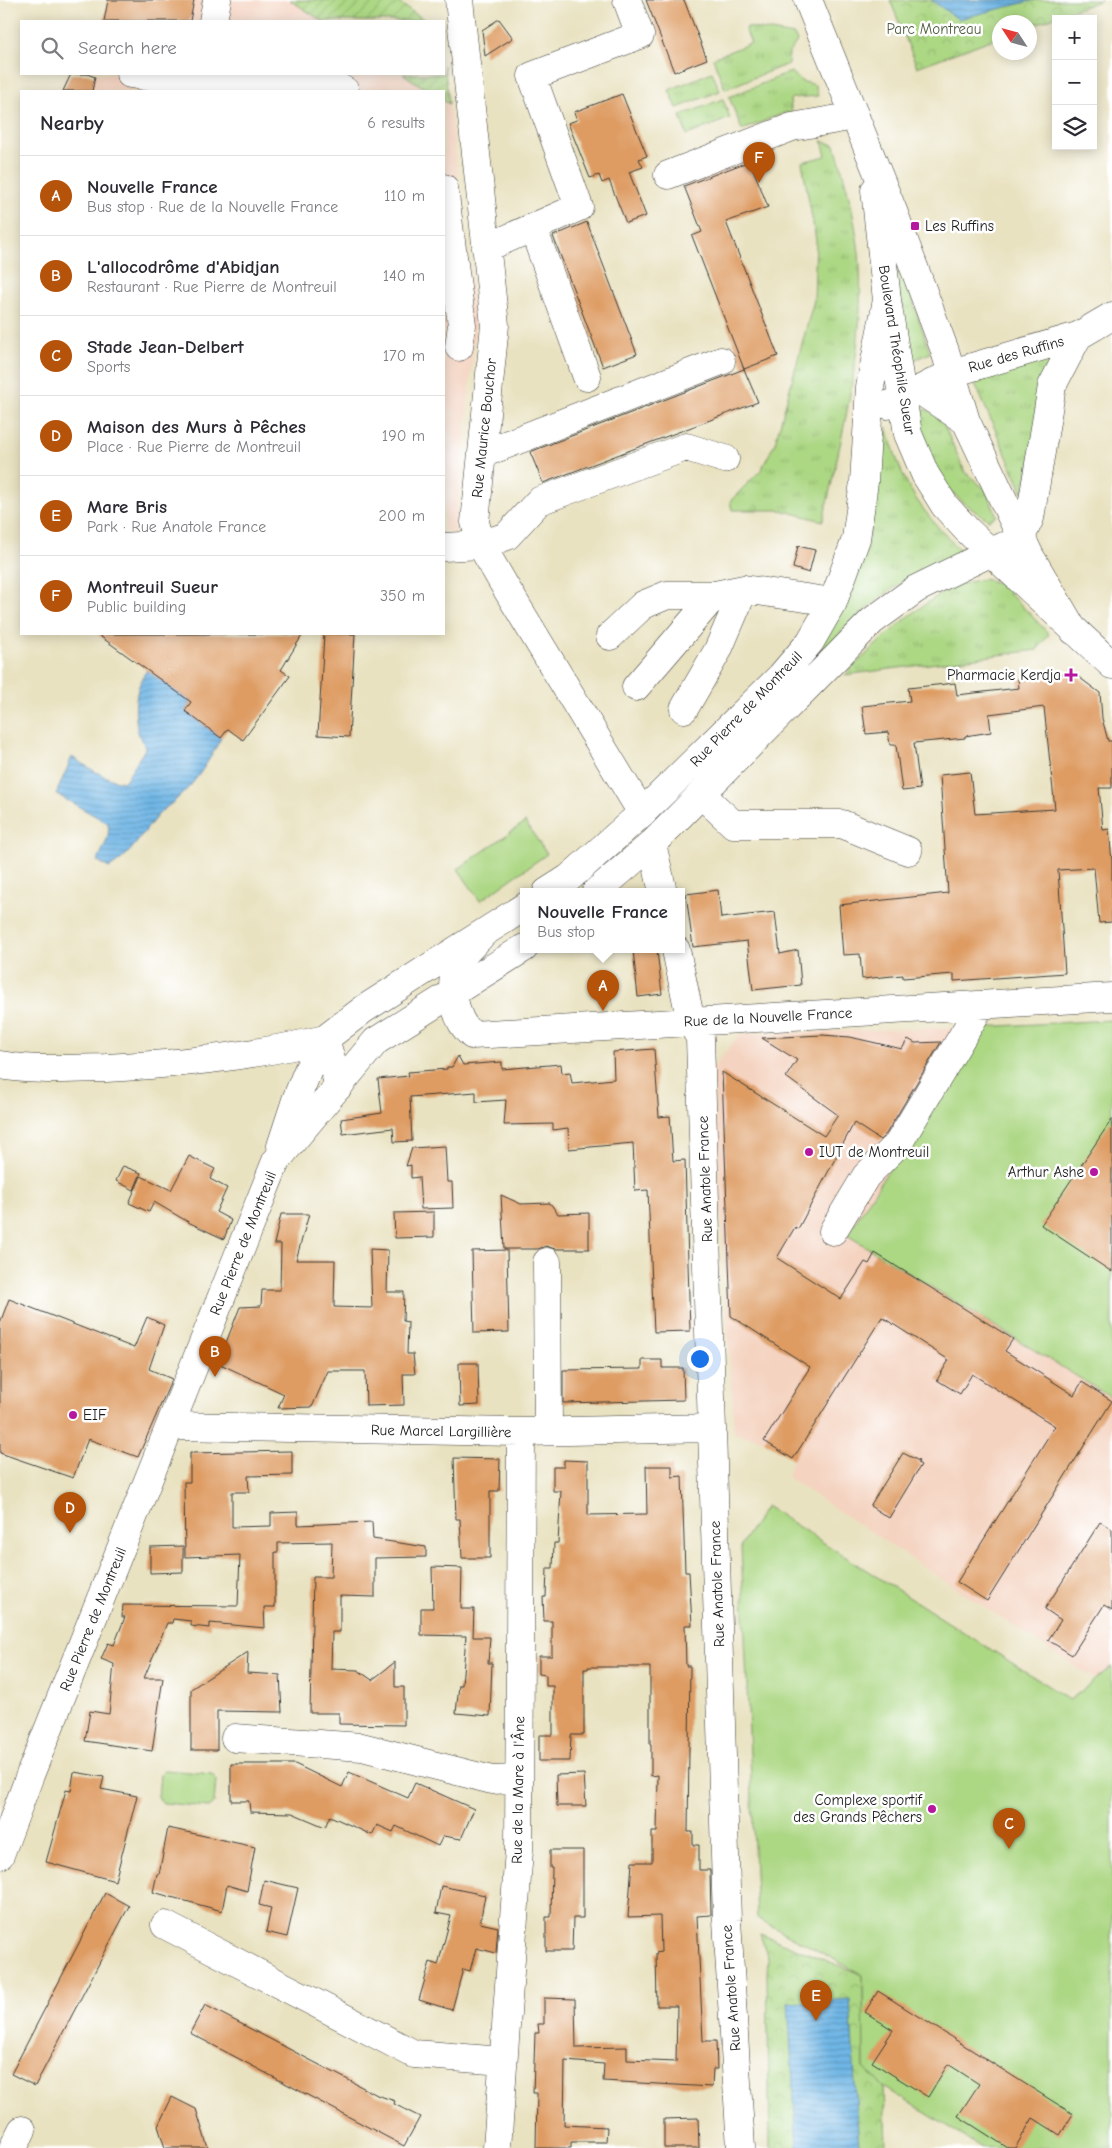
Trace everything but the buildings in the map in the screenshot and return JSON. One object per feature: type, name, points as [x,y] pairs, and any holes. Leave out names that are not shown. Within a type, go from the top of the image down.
[{"type":"street","points":[[213,20],[216,0]]},
{"type":"street","name":"Rue Maurice Bouchor","points":[[459,0],[495,325],[475,522],[481,545],[642,813]]},
{"type":"street","points":[[486,248],[579,207],[532,76],[640,35],[627,0]]},
{"type":"street","name":"Boulevard Théophile Sueur","points":[[808,0],[895,216],[952,373],[966,421],[1038,571],[1074,631]]},
{"type":"street","points":[[145,75],[338,87],[343,90]]},
{"type":"street","points":[[668,175],[792,127],[855,116]]},
{"type":"street","name":"Boulevard Théophile Sueur","points":[[871,157],[887,300],[911,394],[908,434],[925,474],[945,506],[990,553],[1112,665]]},
{"type":"street","points":[[445,203],[450,281],[462,325],[451,350],[492,349]]},
{"type":"street","points":[[533,228],[587,376]]},
{"type":"street","name":"Rue Pierre de Montreuil","points":[[553,888],[569,878],[642,813],[781,676],[810,642],[833,602],[856,539],[864,482],[870,387],[887,300]]},
{"type":"street","name":"Rue des Ruffins","points":[[869,414],[952,373],[1078,336],[1112,316]]},
{"type":"street","points":[[1021,537],[1030,518],[1052,386],[1078,336]]},
{"type":"street","points":[[482,454],[721,361]]},
{"type":"street","points":[[911,394],[966,421]]},
{"type":"street","points":[[445,547],[481,545],[507,536],[538,501],[686,447],[726,459]]},
{"type":"street","name":"Rue Pierre de Montreuil","points":[[601,888],[652,844],[872,621],[916,589],[1021,537]]},
{"type":"street","points":[[684,709],[718,650],[744,589]]},
{"type":"street","points":[[610,636],[642,605],[667,595],[715,595],[744,589],[833,602]]},
{"type":"street","points":[[636,687],[715,595]]},
{"type":"street","points":[[701,794],[733,824],[842,824],[908,851]]},
{"type":"street","points":[[652,844],[662,888]]},
{"type":"street","name":"Rue Pierre de Montreuil","points":[[0,1855],[276,1161],[326,1064],[364,1010],[520,910]]},
{"type":"street","points":[[454,992],[455,972],[459,961],[484,933]]},
{"type":"street","name":"Rue Pierre de Montreuil","points":[[326,1064],[376,1042],[520,951]]},
{"type":"street","name":"Rue Anatole France","points":[[677,953],[691,1022],[700,1038],[727,1920],[741,2148]]},
{"type":"street","name":"Rue de la Nouvelle France","points":[[454,992],[460,1020],[472,1035],[1112,997]]},
{"type":"street","points":[[833,1231],[866,1176],[898,1144],[985,1005]]},
{"type":"street","points":[[0,1065],[57,1070],[169,1065],[272,1051],[326,1064]]},
{"type":"street","name":"Rue de la Mare à l'Âne","points":[[497,2148],[519,1850],[519,1779],[535,1432],[547,1262]]},
{"type":"street","name":"Rue Marcel Largillière","points":[[171,1426],[535,1432],[712,1428]]},
{"type":"street","points":[[235,1738],[362,1747],[492,1780],[519,1779]]},
{"type":"street","points":[[165,1925],[414,2054],[503,2061]]},
{"type":"shaded area","points":[[108,0],[290,0],[320,20],[104,20]]},
{"type":"shaded area","points":[[95,75],[405,75],[427,90],[92,90]]},
{"type":"shaded area","points":[[445,102],[449,104],[476,324],[455,534],[445,530]]},
{"type":"shaded area","points":[[980,1027],[848,1235],[1112,1398],[1112,1666],[1096,1680],[787,1477],[793,1459],[764,1440],[734,1433],[713,1068],[740,1034]]},
{"type":"green space","points":[[290,0],[395,0],[425,20],[320,20]]},
{"type":"green space","name":"Parc Montreau","points":[[890,0],[1102,0],[1060,15],[1052,15],[1052,18],[1037,23],[1037,15],[992,15],[992,40],[917,67]]},
{"type":"green space","points":[[747,27],[794,35],[797,41],[789,53],[788,64],[725,89],[713,58],[751,43],[745,29]]},
{"type":"green space","points":[[712,72],[720,91],[677,108],[669,90]]},
{"type":"green space","points":[[791,72],[801,81],[815,85],[818,96],[792,98],[790,100],[792,115],[790,118],[787,112],[742,130],[729,97]]},
{"type":"green space","points":[[445,73],[449,104],[445,102],[445,90],[427,90],[405,75],[445,75]]},
{"type":"green space","points":[[723,99],[730,118],[687,135],[680,116]]},
{"type":"green space","points":[[822,141],[835,145],[842,171],[857,239],[861,287],[856,354],[851,388],[823,521],[780,510],[732,510],[730,501],[761,470],[775,443],[814,300],[816,240],[802,162],[826,156]]},
{"type":"green space","points":[[891,234],[930,353],[909,362]]},
{"type":"green space","points":[[1058,353],[1023,493],[973,379]]},
{"type":"green space","points":[[917,408],[930,411],[944,425],[965,472],[985,489],[997,516],[989,520],[969,507],[951,491],[935,472],[922,440]]},
{"type":"green space","points":[[887,427],[900,467],[916,499],[930,518],[962,552],[919,572],[884,595],[852,622],[812,661],[866,550],[877,495]]},
{"type":"green space","points":[[983,579],[1000,583],[1049,634],[1037,650],[845,675],[883,638],[923,605],[953,587]]},
{"type":"green space","points":[[525,822],[547,854],[480,901],[458,869]]},
{"type":"green space","points":[[1112,1020],[1112,1398],[847,1235],[980,1027]]},
{"type":"green space","name":"Complexe sportif des Grands Pêchers","points":[[766,1506],[1070,1700],[1112,1666],[1112,2148],[982,2148],[884,2087],[864,2068],[863,1975],[757,1918],[741,1545]]},
{"type":"green space","points":[[165,1770],[212,1774],[216,1780],[214,1803],[209,1807],[163,1803],[158,1797],[160,1775]]},
{"type":"green space","points":[[760,1934],[863,1975],[864,2068],[884,2087],[886,2148],[770,2148],[768,1958]]},
{"type":"water","points":[[931,0],[1035,0],[958,19]]},
{"type":"water","points":[[147,670],[191,702],[185,711],[221,738],[208,762],[186,791],[158,815],[124,857],[109,868],[97,861],[107,838],[108,823],[56,794],[72,757],[103,776],[124,782],[145,749],[139,735],[135,710],[139,685]]},
{"type":"water","points":[[850,1999],[859,2148],[797,2148],[788,2003]]},
{"type":"place","name":"Montreuil Sueur","points":[[759,183]]},
{"type":"place","name":"Les Ruffins","points":[[915,226]]},
{"type":"place","name":"Pharmacie Kerdja","points":[[1071,675]]},
{"type":"place","name":"Nouvelle France","points":[[603,1011]]},
{"type":"place","name":"IUT de Montreuil","points":[[809,1152]]},
{"type":"place","name":"Arthur Ashe","points":[[1094,1172]]},
{"type":"place","name":"L'allocodrôme d'Abidjan","points":[[215,1377]]},
{"type":"place","name":"EIF","points":[[73,1415]]},
{"type":"place","name":"Maison des Murs à Pêches","points":[[70,1533]]},
{"type":"place","name":"Complexe sportif des Grands Pêchers","points":[[932,1809]]},
{"type":"place","name":"Stade Jean-Delbert","points":[[1009,1849]]},
{"type":"place","name":"Mare Bris","points":[[816,2021]]}]
